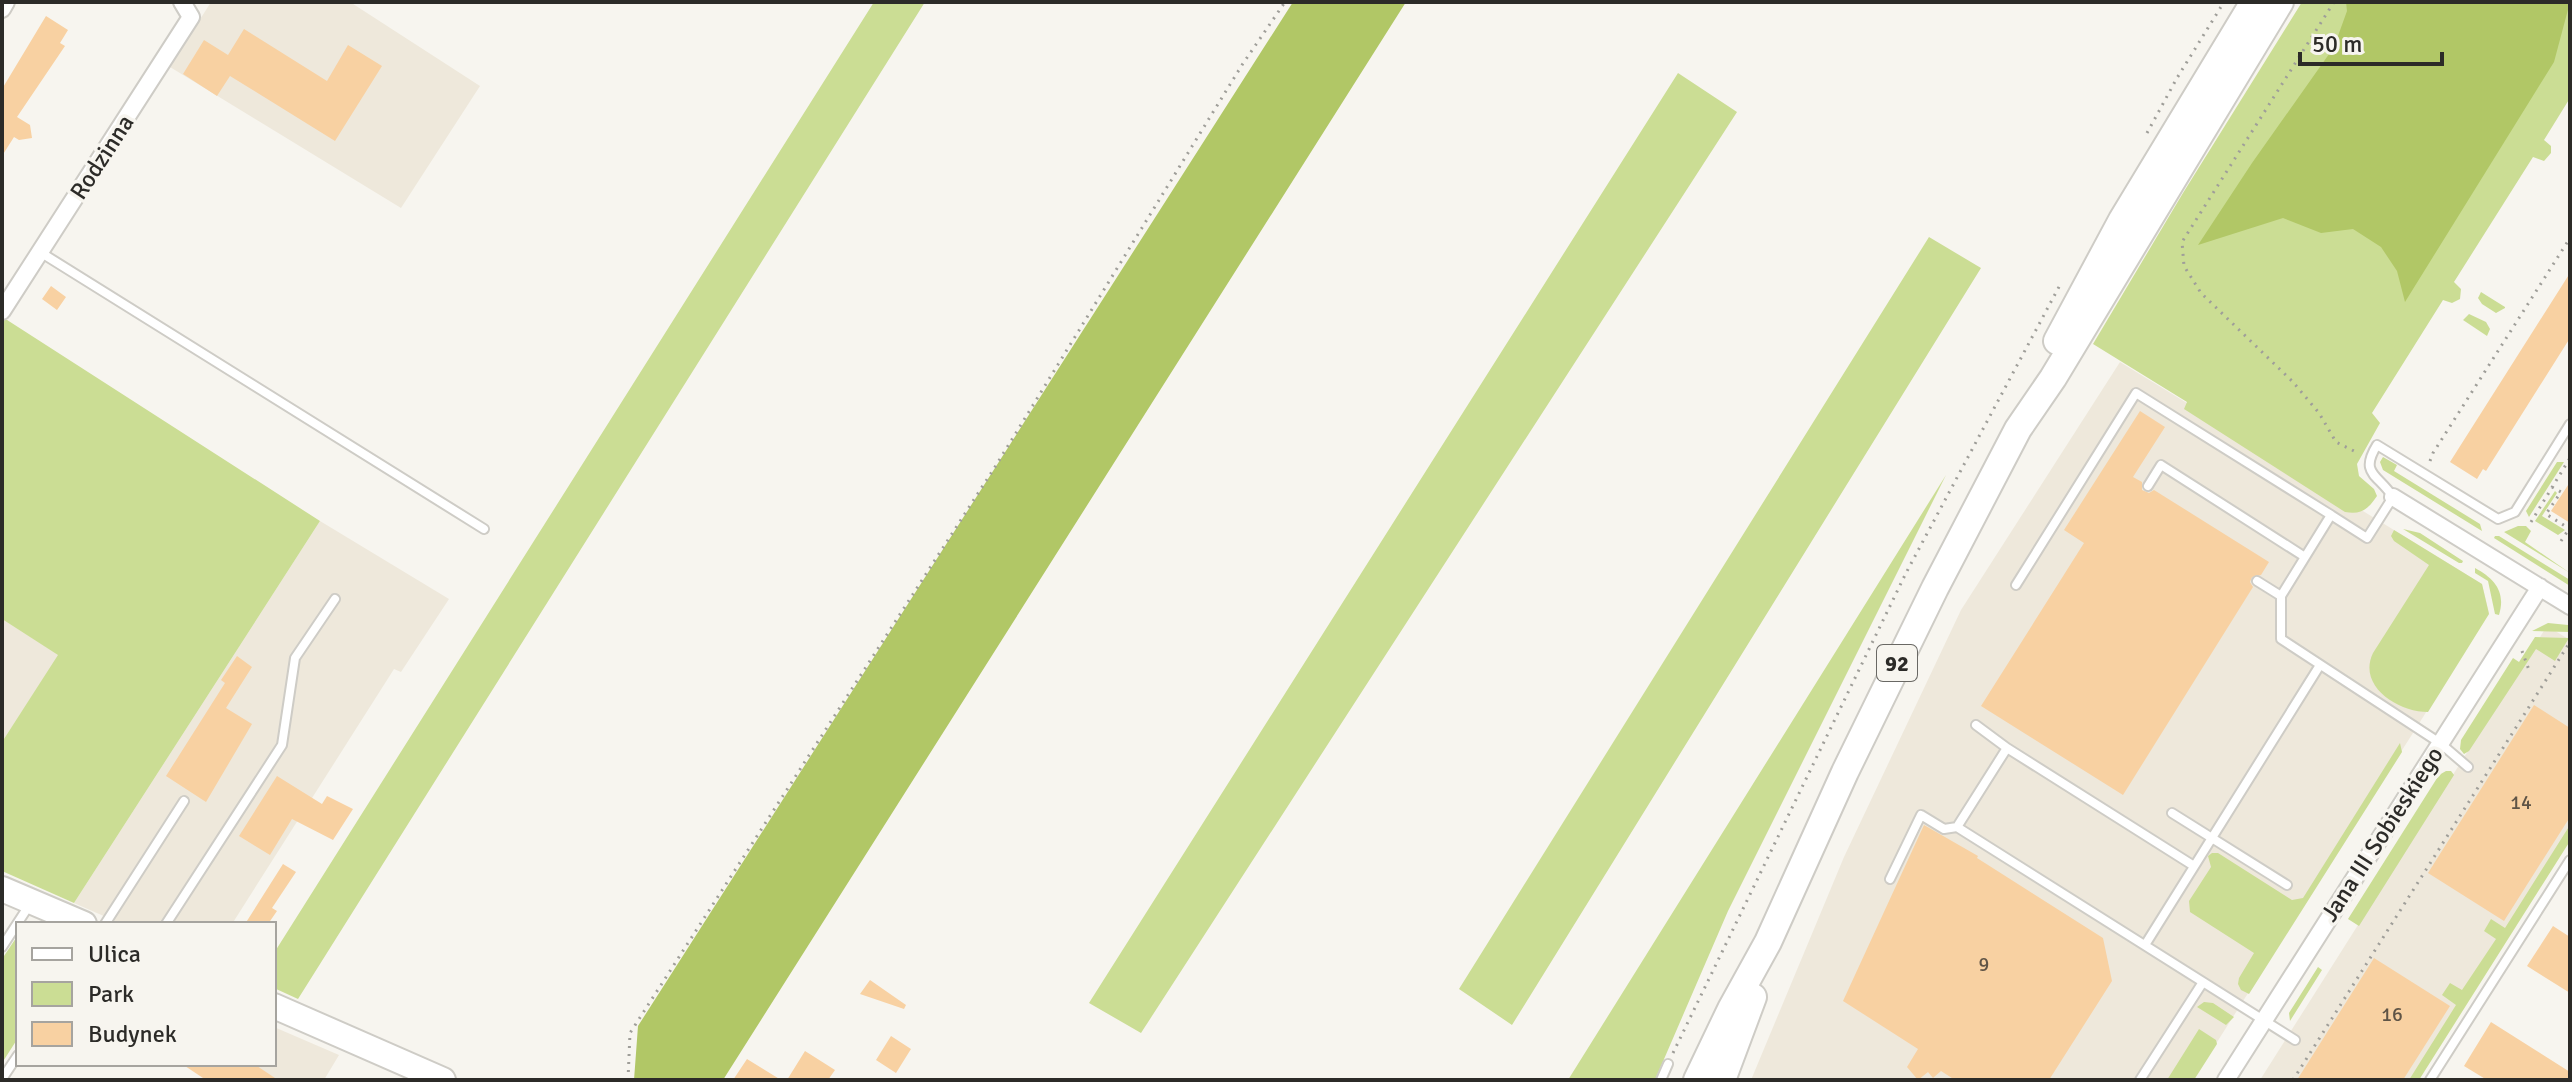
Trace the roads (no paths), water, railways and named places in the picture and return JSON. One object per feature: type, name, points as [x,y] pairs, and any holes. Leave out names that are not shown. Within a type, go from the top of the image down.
[{"type":"main road","name":"92","points":[[1697,1080],[1768,942],[1873,711],[2018,429],[2041,373],[2101,257],[2254,2]]},
{"type":"main road","name":"92","points":[[2018,429],[2053,378],[2280,2]]},
{"type":"main road","name":"92","points":[[1722,1080],[1758,983],[1768,942]]},
{"type":"street","points":[[2,9],[6,2]]},
{"type":"street","name":"Rodzinna","points":[[2,311],[191,17],[182,2]]},
{"type":"street","points":[[2393,497],[2570,606]]},
{"type":"street","name":"Jana III Sobieskiego","points":[[2226,1080],[2540,587]]},
{"type":"street","points":[[2,889],[79,922]]},
{"type":"street","points":[[276,1007],[443,1080]]},
{"type":"lane","points":[[40,252],[484,529]]},
{"type":"lane","points":[[2016,585],[2136,393],[2367,538],[2393,497],[2368,467],[2369,458],[2377,445],[2498,519],[2515,512],[2570,424]]},
{"type":"lane","points":[[2148,486],[2161,465],[2305,557]]},
{"type":"lane","points":[[2331,515],[2281,596],[2281,639],[2440,743],[2468,767]]},
{"type":"lane","points":[[2257,581],[2281,596]]},
{"type":"lane","points":[[167,922],[282,745],[295,658],[335,599]]},
{"type":"lane","points":[[2145,945],[2320,665]]},
{"type":"lane","points":[[1976,725],[2007,748],[2194,866]]},
{"type":"lane","points":[[1957,827],[2007,748]]},
{"type":"lane","points":[[106,922],[184,801]]},
{"type":"lane","points":[[2172,813],[2287,885]]},
{"type":"lane","points":[[1890,879],[1921,815],[1944,829],[1957,827],[2295,1040]]},
{"type":"lane","points":[[2430,1080],[2570,860]]},
{"type":"lane","points":[[18,922],[32,901]]},
{"type":"lane","points":[[2,947],[16,926]]},
{"type":"lane","points":[[2140,1080],[2203,982]]},
{"type":"lane","points":[[2,1079],[16,1058]]},
{"type":"lane","points":[[1661,1080],[1668,1064]]}]
